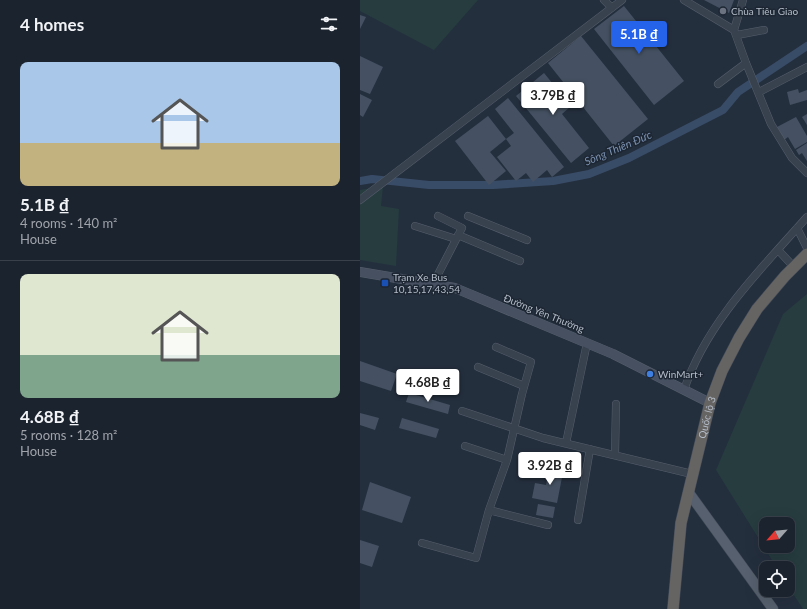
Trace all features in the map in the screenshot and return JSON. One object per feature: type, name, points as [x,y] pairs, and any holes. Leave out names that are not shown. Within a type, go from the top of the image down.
[{"type":"highway","name":"Quốc lộ 3","points":[[673,609],[681,523],[710,403],[722,371],[739,338],[757,309],[807,254]]},
{"type":"main road","name":"Đường Yên Thường","points":[[360,272],[455,288],[613,354],[710,403]]},
{"type":"main road","points":[[688,494],[773,609]]},
{"type":"street","points":[[604,0],[612,8]]},
{"type":"street","points":[[360,200],[622,0]]},
{"type":"street","points":[[684,0],[736,32],[764,30]]},
{"type":"street","points":[[743,0],[736,32],[747,65],[771,124],[792,158],[807,172]]},
{"type":"street","points":[[718,84],[747,65]]},
{"type":"street","points":[[759,92],[807,67]]},
{"type":"street","points":[[433,284],[469,214],[527,240]]},
{"type":"street","points":[[438,216],[462,228]]},
{"type":"street","points":[[684,390],[697,358],[720,321],[807,217]]},
{"type":"street","points":[[415,226],[457,237],[520,261]]},
{"type":"street","points":[[797,228],[807,248]]},
{"type":"street","points":[[778,250],[794,267]]},
{"type":"street","points":[[566,443],[587,343]]},
{"type":"street","points":[[422,543],[476,558],[489,510],[507,460],[531,362],[496,347]]},
{"type":"street","points":[[478,367],[524,386]]},
{"type":"street","points":[[615,455],[616,404]]},
{"type":"street","points":[[462,411],[566,443],[692,474]]},
{"type":"street","points":[[465,446],[507,460]]},
{"type":"street","points":[[578,520],[590,449]]},
{"type":"street","points":[[489,510],[548,525]]},
{"type":"green space","points":[[360,0],[478,0],[434,50],[360,11]]},
{"type":"green space","points":[[383,186],[381,206],[399,209],[396,266],[360,260],[360,190]]},
{"type":"green space","points":[[807,294],[807,609],[803,609],[795,597],[795,561],[773,561],[768,553],[795,553],[795,517],[759,517],[759,539],[716,470],[783,314]]},
{"type":"building","points":[[704,0],[734,0],[729,13]]},
{"type":"building","points":[[624,6],[684,81],[654,105],[594,29]]},
{"type":"building","points":[[360,15],[366,17],[360,29]]},
{"type":"building","points":[[581,36],[648,119],[614,146],[548,63]]},
{"type":"building","points":[[360,56],[383,67],[370,94],[360,90]]},
{"type":"building","points":[[544,73],[571,106],[562,114],[589,148],[571,163],[516,96]]},
{"type":"building","points":[[798,89],[799,93],[807,90],[807,100],[790,105],[787,92]]},
{"type":"building","points":[[360,94],[372,100],[363,117],[360,115]]},
{"type":"building","points":[[508,98],[564,167],[552,177],[547,170],[533,182],[526,173],[516,181],[497,157],[511,146],[506,139],[514,133],[495,109]]},
{"type":"building","points":[[807,114],[807,125],[802,117]]},
{"type":"building","points":[[488,116],[506,139],[490,152],[506,171],[489,185],[455,141]]},
{"type":"building","points":[[796,117],[807,136],[807,142],[795,149],[788,137],[784,140],[777,127]]},
{"type":"building","points":[[807,143],[807,161],[802,153],[799,155],[796,150]]},
{"type":"building","points":[[360,361],[397,374],[391,391],[360,381]]},
{"type":"building","points":[[409,393],[450,405],[448,414],[406,402]]},
{"type":"building","points":[[360,413],[379,418],[375,430],[360,425]]},
{"type":"building","points":[[402,418],[439,429],[436,438],[399,428]]},
{"type":"building","points":[[550,464],[564,467],[557,503],[532,498],[535,483],[546,485]]},
{"type":"building","points":[[370,482],[411,497],[402,523],[362,510]]},
{"type":"building","points":[[538,504],[555,507],[553,518],[536,515]]},
{"type":"building","points":[[360,540],[379,546],[372,567],[360,563]]},
{"type":"waterway","name":"Sông Thiên Đức","points":[[360,181],[372,179],[429,185],[493,185],[553,181],[589,174],[629,158],[723,110],[738,92],[807,46]]},
{"type":"place","name":"Chùa Tiêu Giao","points":[[723,11]]},
{"type":"place","name":"Trạm Xe Bus 10,15,17,43,54","points":[[385,283]]},
{"type":"place","name":"WinMart+","points":[[650,374]]}]
